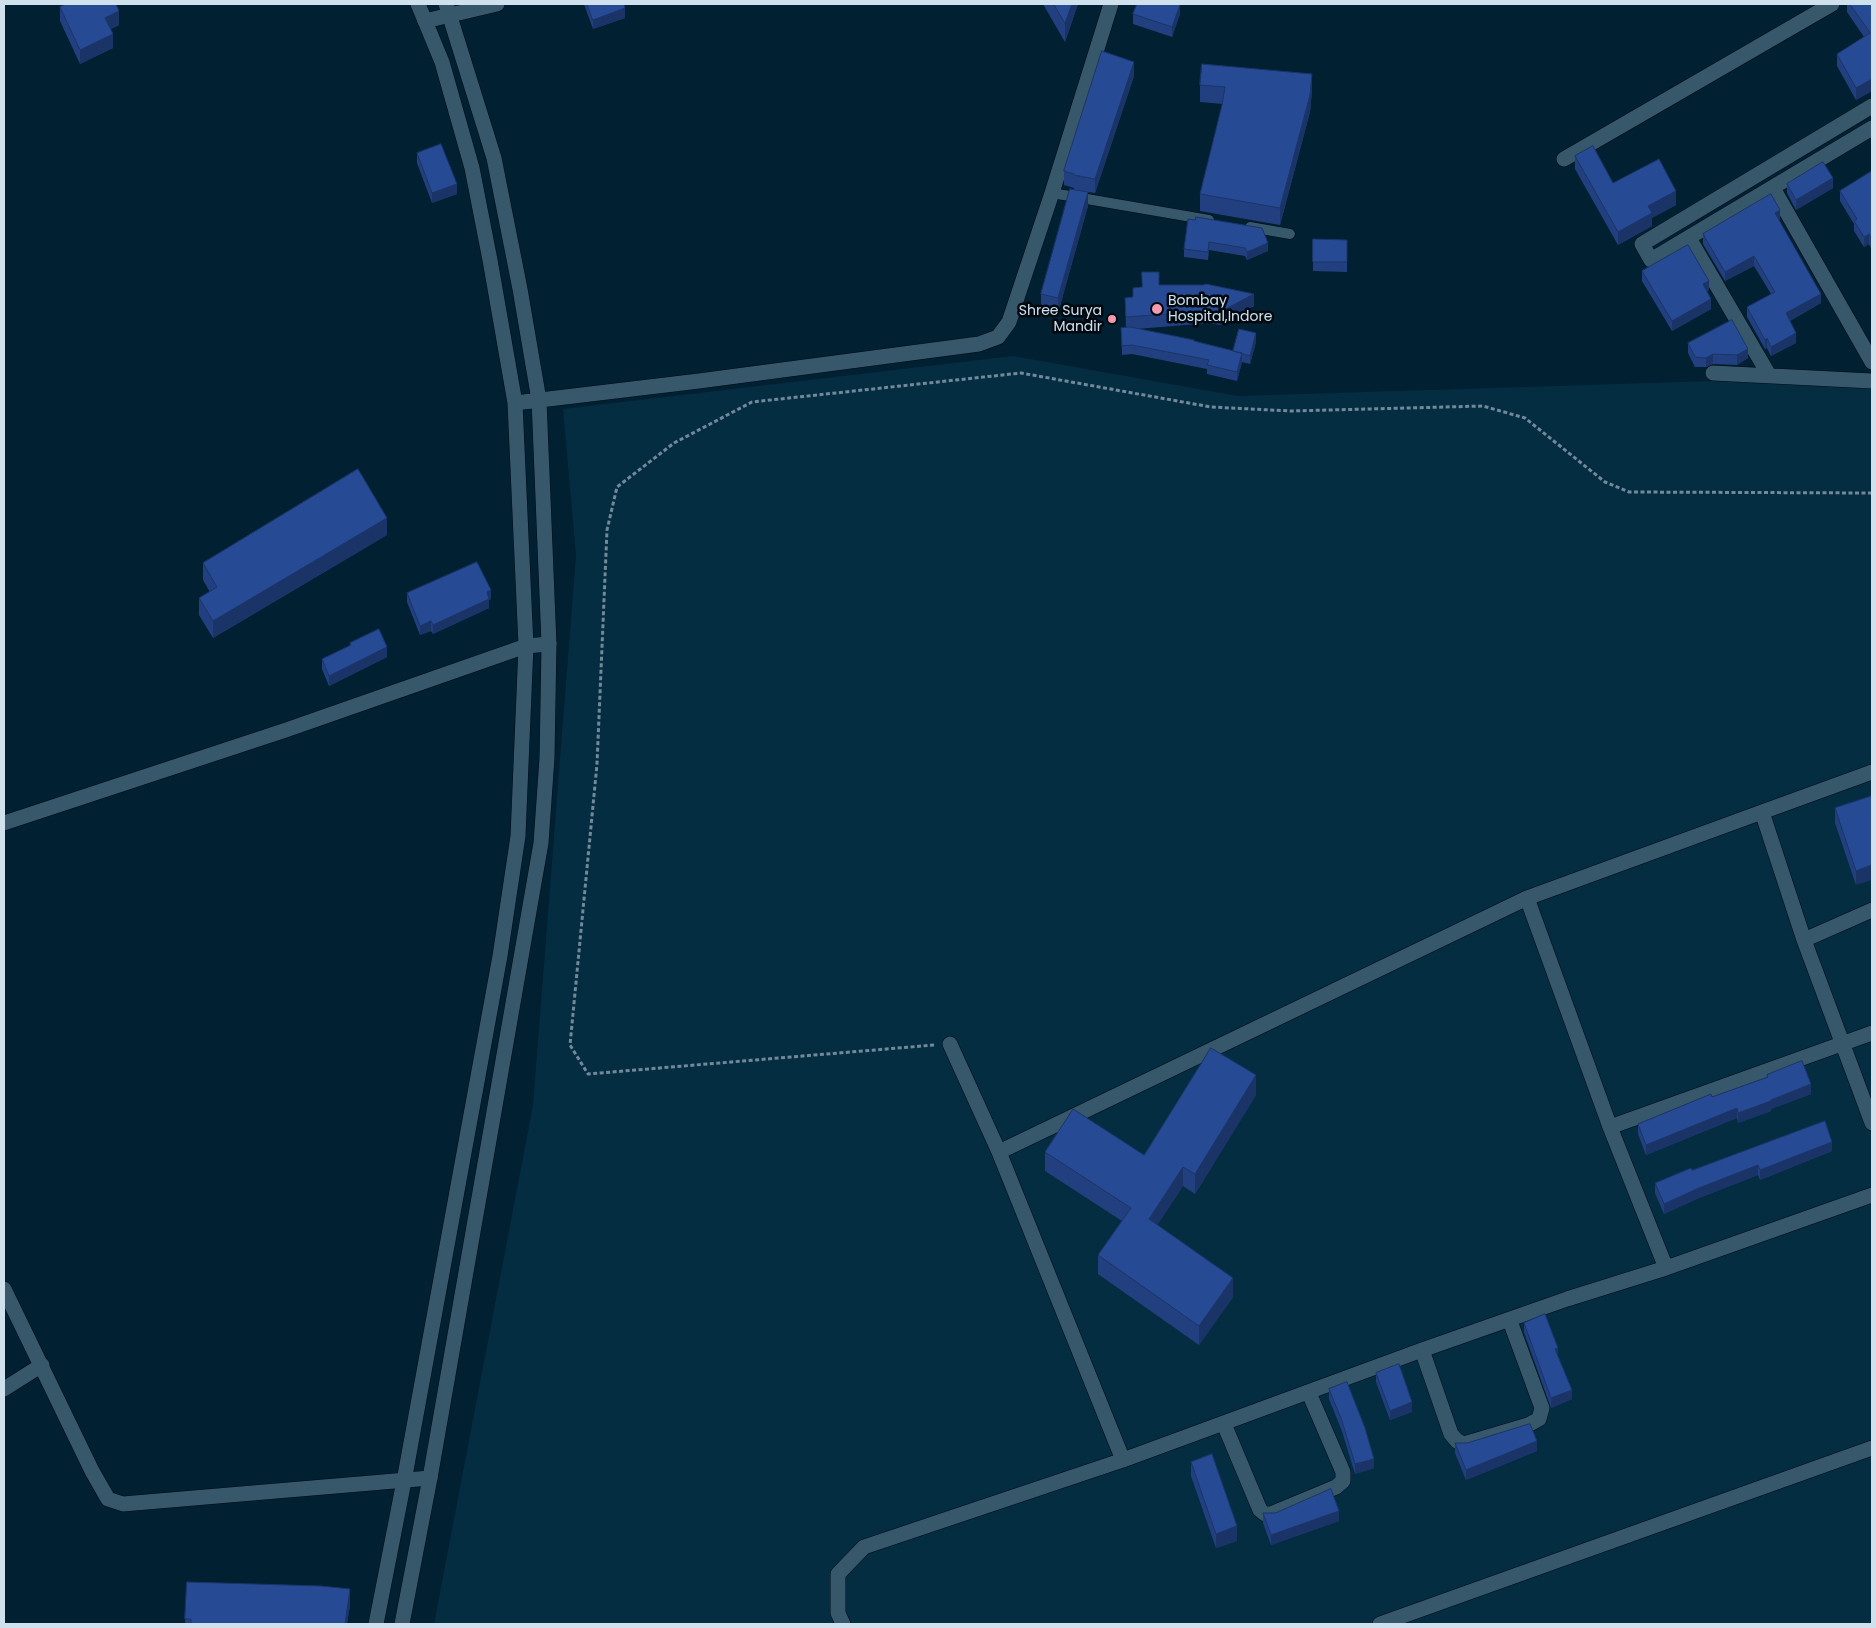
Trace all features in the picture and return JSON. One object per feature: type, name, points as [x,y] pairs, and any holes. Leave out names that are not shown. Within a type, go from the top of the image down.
[{"type":"street","points":[[376,1624],[500,956],[518,836],[526,646],[515,403],[472,168],[442,62],[418,4]]},
{"type":"street","points":[[425,20],[447,9],[497,4]]},
{"type":"street","points":[[515,403],[979,344],[998,337],[1009,322],[1052,193],[1111,4]]},
{"type":"street","points":[[1564,159],[1832,4]]},
{"type":"street","points":[[402,1624],[430,1478],[541,842],[547,758],[549,644],[538,400],[520,289],[494,158],[447,9]]},
{"type":"street","points":[[1870,134],[1773,188],[1651,260],[1642,244],[1872,106]]},
{"type":"street","points":[[1773,188],[1872,362]]},
{"type":"street","points":[[1689,238],[1769,375]]},
{"type":"street","points":[[1713,373],[1872,381]]},
{"type":"street","points":[[4,823],[286,730],[526,646],[549,644]]},
{"type":"street","points":[[999,1152],[1527,898],[1872,772]]},
{"type":"street","points":[[1762,812],[1804,940],[1872,1123]]},
{"type":"street","points":[[1527,898],[1610,1127],[1666,1268]]},
{"type":"street","points":[[1804,940],[1872,910]]},
{"type":"street","points":[[1610,1127],[1872,1033]]},
{"type":"street","points":[[950,1044],[999,1152],[1123,1460]]},
{"type":"street","points":[[843,1624],[838,1613],[838,1574],[864,1547],[1123,1460],[1422,1350],[1567,1299],[1666,1268],[1872,1195]]},
{"type":"street","points":[[4,1288],[92,1471],[108,1499],[123,1504],[430,1478]]},
{"type":"street","points":[[1422,1350],[1451,1434],[1457,1441],[1464,1444],[1528,1425],[1539,1420],[1542,1408],[1510,1320]]},
{"type":"street","points":[[4,1389],[42,1365]]},
{"type":"street","points":[[1224,1424],[1260,1510],[1265,1514],[1272,1514],[1336,1487],[1343,1480],[1343,1472],[1309,1393]]},
{"type":"street","points":[[1380,1624],[1872,1448]]},
{"type":"lane","points":[[1052,193],[1224,223]]},
{"type":"lane","points":[[1243,226],[1290,234]]},
{"type":"path","points":[[950,1044],[588,1074],[570,1045],[597,764],[607,530],[617,487],[674,443],[752,402],[1021,373],[1211,407],[1291,411],[1483,406],[1525,418],[1605,482],[1629,492],[1872,493]]},
{"type":"shaded area","points":[[1013,356],[1238,396],[1872,376],[1872,1624],[434,1624],[533,1105],[576,555],[563,409]]},
{"type":"building","points":[[66,4],[116,4],[119,11],[105,18],[113,34],[80,50],[60,7]]},
{"type":"building","points":[[587,4],[624,4],[625,8],[593,20]]},
{"type":"building","points":[[1054,4],[1072,4],[1065,23]]},
{"type":"building","points":[[1137,4],[1180,5],[1172,27],[1133,14]]},
{"type":"building","points":[[1850,4],[1872,4],[1872,79],[1856,88],[1837,54],[1870,33]]},
{"type":"building","points":[[1102,51],[1134,62],[1095,179],[1064,171]]},
{"type":"building","points":[[1202,64],[1312,74],[1310,95],[1280,208],[1200,194],[1225,87],[1200,85]]},
{"type":"building","points":[[441,144],[457,184],[432,193],[417,153]]},
{"type":"building","points":[[1593,146],[1613,183],[1659,159],[1676,191],[1648,206],[1652,213],[1618,232],[1575,156]]},
{"type":"building","points":[[1823,162],[1833,178],[1796,200],[1787,184]]},
{"type":"building","points":[[1872,171],[1872,240],[1869,234],[1864,237],[1854,221],[1857,219],[1840,191]]},
{"type":"building","points":[[1070,189],[1088,192],[1058,298],[1041,294]]},
{"type":"building","points":[[1771,194],[1780,210],[1775,213],[1821,294],[1786,313],[1796,333],[1771,347],[1767,338],[1765,340],[1747,307],[1775,292],[1754,256],[1725,272],[1703,234]]},
{"type":"building","points":[[1196,217],[1262,228],[1268,243],[1247,252],[1245,248],[1209,242],[1208,252],[1184,249],[1188,219],[1195,220]]},
{"type":"building","points":[[1313,239],[1347,240],[1347,262],[1313,262]]},
{"type":"building","points":[[1688,245],[1709,281],[1703,284],[1711,299],[1672,321],[1642,271]]},
{"type":"building","points":[[1142,272],[1159,272],[1159,285],[1206,284],[1254,294],[1220,312],[1209,311],[1126,317],[1125,298],[1133,297],[1133,288],[1142,287]]},
{"type":"building","points":[[1732,320],[1748,349],[1737,355],[1713,354],[1706,358],[1695,357],[1688,343]]},
{"type":"building","points":[[1130,327],[1194,340],[1242,353],[1237,372],[1207,365],[1209,360],[1132,345],[1122,346],[1121,328]]},
{"type":"building","points":[[1239,329],[1256,333],[1250,356],[1233,351]]},
{"type":"building","points":[[358,469],[387,518],[213,621],[199,598],[217,587],[203,563]]},
{"type":"building","points":[[477,562],[491,590],[487,592],[489,599],[433,625],[431,621],[420,626],[407,593]]},
{"type":"building","points":[[379,629],[387,647],[329,676],[322,659]]},
{"type":"building","points":[[1872,796],[1872,865],[1856,871],[1835,808]]},
{"type":"building","points":[[1211,1048],[1256,1075],[1195,1174],[1183,1167],[1149,1219],[1233,1278],[1199,1326],[1098,1255],[1131,1208],[1045,1152],[1073,1109],[1144,1155]]},
{"type":"building","points":[[1802,1061],[1811,1084],[1738,1113],[1737,1108],[1646,1145],[1638,1124],[1711,1094],[1712,1097],[1768,1077],[1767,1075]]},
{"type":"building","points":[[1825,1121],[1832,1142],[1760,1170],[1758,1165],[1664,1204],[1655,1183],[1691,1168],[1692,1170]]},
{"type":"building","points":[[1545,1314],[1558,1348],[1555,1349],[1572,1390],[1551,1398],[1524,1323]]},
{"type":"building","points":[[1399,1364],[1412,1402],[1390,1411],[1376,1373]]},
{"type":"building","points":[[1347,1382],[1365,1428],[1374,1459],[1355,1464],[1342,1421],[1329,1389]]},
{"type":"building","points":[[1530,1424],[1537,1441],[1466,1470],[1455,1443],[1467,1443]]},
{"type":"building","points":[[1212,1454],[1237,1526],[1216,1534],[1191,1462]]},
{"type":"building","points":[[1331,1489],[1339,1511],[1271,1535],[1263,1513],[1275,1513]]},
{"type":"building","points":[[187,1582],[321,1586],[350,1589],[345,1624],[191,1624],[191,1619],[185,1619]]},
{"type":"place","name":"Bombay Hospital,Indore","points":[[1157,309]]},
{"type":"place","name":"Shree Surya Mandir","points":[[1112,319]]}]
